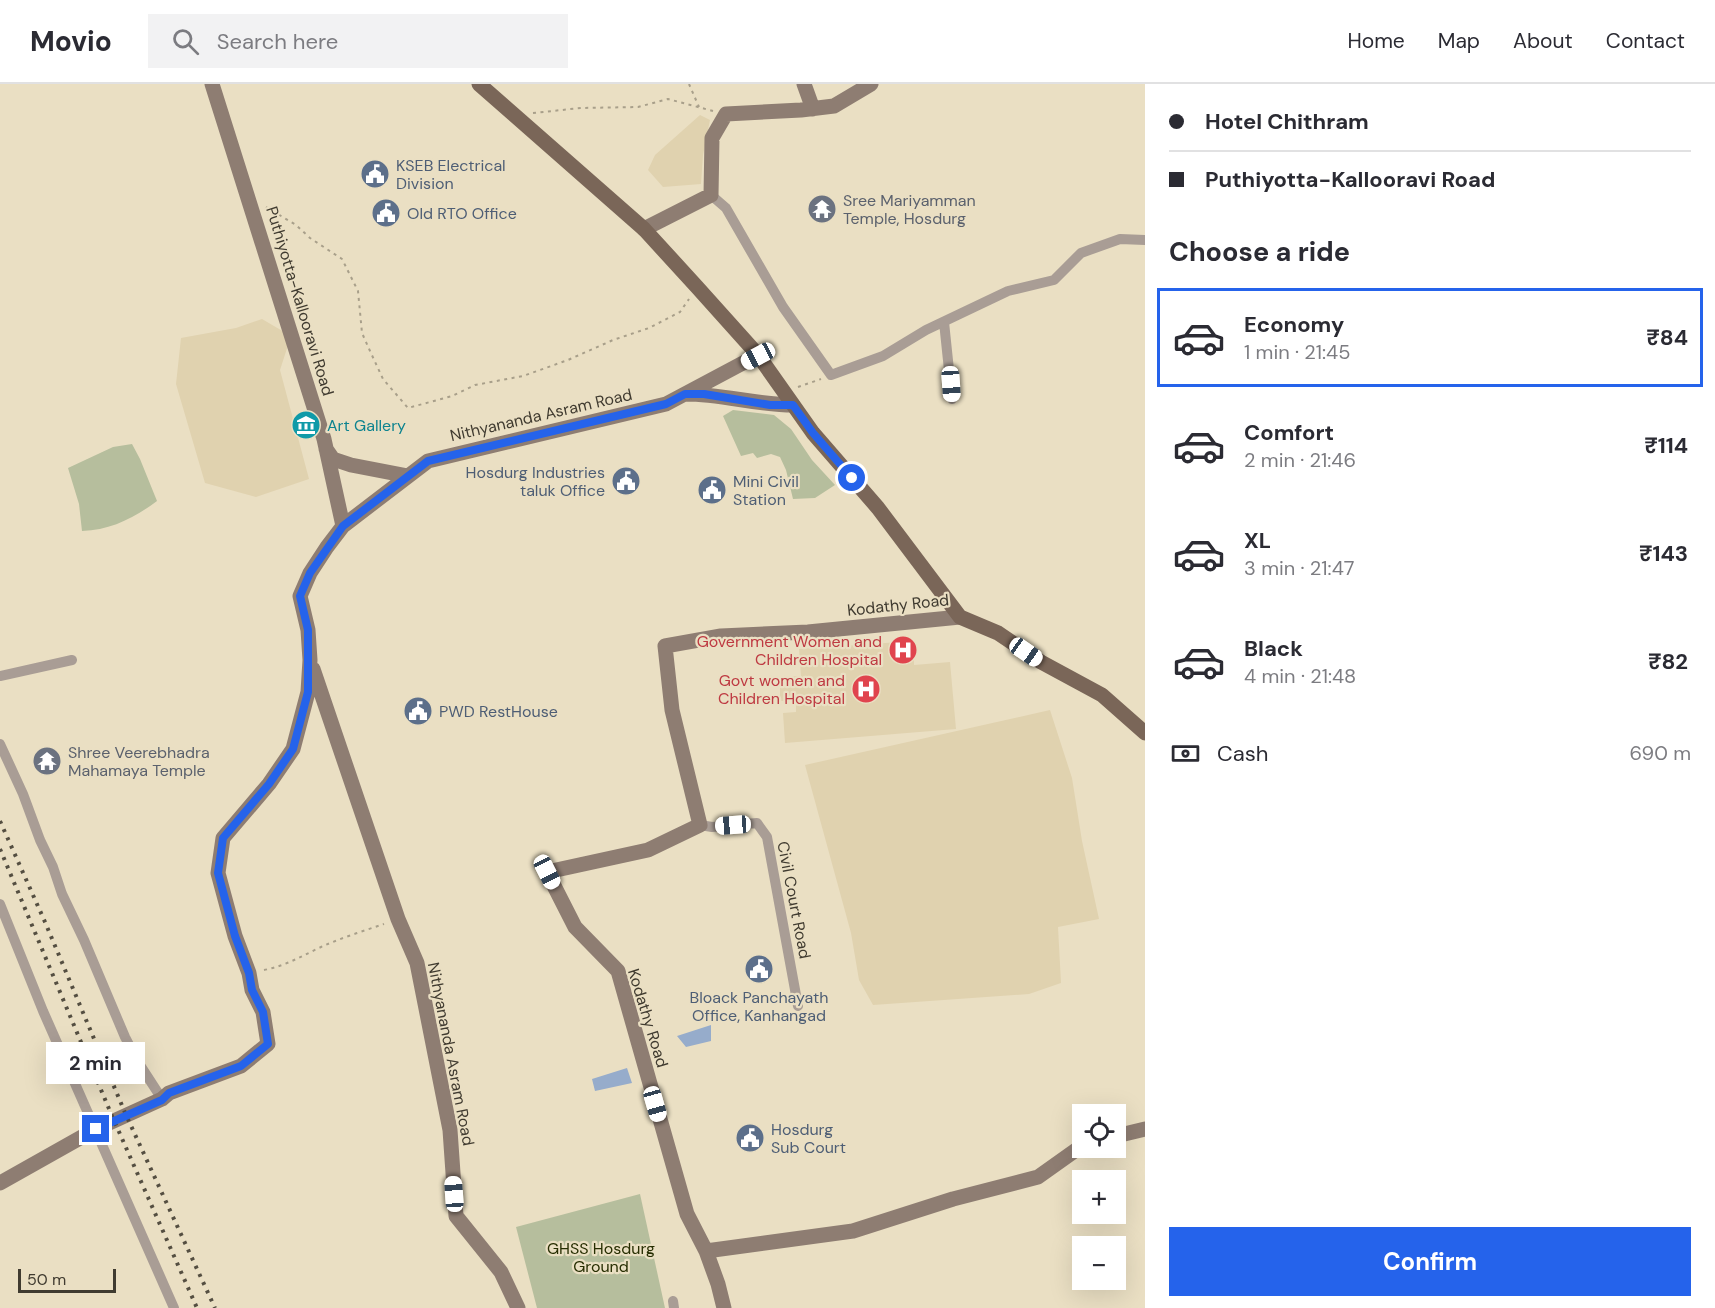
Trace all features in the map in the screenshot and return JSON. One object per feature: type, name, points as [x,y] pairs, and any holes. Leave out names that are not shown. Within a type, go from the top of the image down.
[{"type":"main road","points":[[479,84],[644,229],[697,287],[758,356],[813,433],[878,508],[960,617],[998,633],[1041,662],[1102,695],[1145,733]]},
{"type":"street","name":"Puthiyotta-Kallooravi Road","points":[[212,84],[326,449],[343,526]]},
{"type":"street","points":[[804,84],[813,109]]},
{"type":"street","points":[[711,195],[712,138],[726,114],[834,106],[871,84]]},
{"type":"street","points":[[644,229],[711,195]]},
{"type":"street","points":[[711,195],[726,208],[783,307],[831,375],[883,356],[944,322],[1008,291],[1053,279],[1081,253],[1120,239],[1145,240]]},
{"type":"street","points":[[944,322],[952,399]]},
{"type":"street","name":"Nithyananda Asram Road","points":[[343,526],[428,461],[666,404],[758,356]]},
{"type":"street","points":[[685,394],[704,394],[770,405],[789,399]]},
{"type":"street","points":[[326,449],[333,459],[342,462],[408,476]]},
{"type":"street","points":[[0,1183],[96,1129],[162,1100],[169,1093],[241,1066],[268,1044],[263,1012],[252,990],[249,973],[235,936],[218,873],[223,838],[269,784],[293,749],[308,692],[310,660],[308,630],[300,596],[310,573],[343,526]]},
{"type":"street","name":"Kodathy Road","points":[[706,1251],[687,1214],[618,971],[575,927],[547,872],[648,850],[700,825],[672,710],[666,646],[721,636],[808,632],[960,617]]},
{"type":"street","points":[[0,676],[72,660]]},
{"type":"street","name":"Nithyananda Asram Road","points":[[310,660],[398,918],[417,963],[450,1130],[456,1216],[501,1272],[518,1308]]},
{"type":"street","points":[[0,744],[23,794],[62,894],[125,1037],[162,1100]]},
{"type":"street","name":"Civil Court Road","points":[[700,825],[712,827],[758,824],[767,837],[798,1006]]},
{"type":"street","points":[[0,904],[47,1021],[174,1308]]},
{"type":"street","points":[[1126,1134],[1145,1129]]},
{"type":"street","points":[[724,1308],[706,1251],[853,1231],[953,1199],[1038,1177],[1072,1153]]},
{"type":"path","points":[[689,84],[699,107]]},
{"type":"path","points":[[512,114],[548,113],[581,108],[638,107],[668,99],[726,114]]},
{"type":"path","points":[[248,196],[296,225],[310,238],[342,259],[358,291],[362,333],[383,379],[408,408],[452,396],[475,384],[523,376],[649,328],[680,312],[697,287]]},
{"type":"path","points":[[789,399],[831,375]]},
{"type":"path","points":[[249,973],[277,968],[321,947],[398,918]]},
{"type":"shaded area","points":[[700,115],[710,120],[703,155],[701,184],[663,187],[648,170],[655,155]]},
{"type":"shaded area","points":[[262,319],[291,336],[280,370],[309,479],[256,497],[205,483],[176,384],[181,338],[236,328]]},
{"type":"shaded area","name":"Govt women and Children Hospital","points":[[914,641],[914,665],[950,662],[956,729],[785,743],[783,713],[796,712],[796,701],[780,701],[780,677],[801,676],[799,649]]},
{"type":"shaded area","points":[[1050,710],[1072,778],[1082,841],[1099,919],[1058,927],[1061,983],[1029,994],[873,1005],[859,980],[851,933],[805,765]]},
{"type":"green space","points":[[733,410],[774,415],[791,429],[812,460],[835,485],[815,498],[793,499],[786,470],[780,457],[771,454],[757,458],[753,453],[741,456],[723,416]]},
{"type":"green space","points":[[132,444],[157,501],[122,522],[82,531],[79,504],[68,468],[113,447]]},
{"type":"green space","name":"GHSS Hosdurg Ground","points":[[640,1194],[665,1308],[537,1308],[516,1227]]},
{"type":"water","points":[[711,1025],[711,1041],[686,1047],[677,1036]]},
{"type":"water","points":[[627,1068],[632,1083],[595,1091],[592,1079]]},
{"type":"railway","points":[[0,821],[126,1115],[215,1308]]},
{"type":"railway","points":[[0,849],[112,1116],[197,1308]]},
{"type":"place","name":"KSEB Electrical Division","points":[[375,174]]},
{"type":"place","name":"Sree Mariyamman Temple, Hosdurg","points":[[822,209]]},
{"type":"place","name":"Old RTO Office","points":[[386,213]]},
{"type":"place","name":"Art Gallery","points":[[306,425]]},
{"type":"place","name":"Hosdurg Industries taluk Office","points":[[626,481]]},
{"type":"place","name":"Mini Civil Station","points":[[712,490]]},
{"type":"place","name":"Government Women and Children Hospital","points":[[903,650]]},
{"type":"place","name":"Govt women and Children Hospital","points":[[866,689]]},
{"type":"place","name":"PWD RestHouse","points":[[418,711]]},
{"type":"place","name":"Shree Veerebhadra Mahamaya Temple","points":[[47,761]]},
{"type":"place","name":"Bloack Panchayath Office, Kanhangad","points":[[759,969]]},
{"type":"place","name":"Hosdurg Sub Court","points":[[750,1138]]},
{"type":"route","points":[[96,1129],[162,1100],[169,1093],[241,1066],[268,1044],[263,1012],[252,990],[249,973],[235,936],[218,873],[223,838],[269,784],[293,749],[308,692],[310,660],[308,630],[300,596],[310,573],[343,526],[428,461],[666,404],[685,394],[704,394],[770,405],[793,405],[813,433],[852,478]]}]
